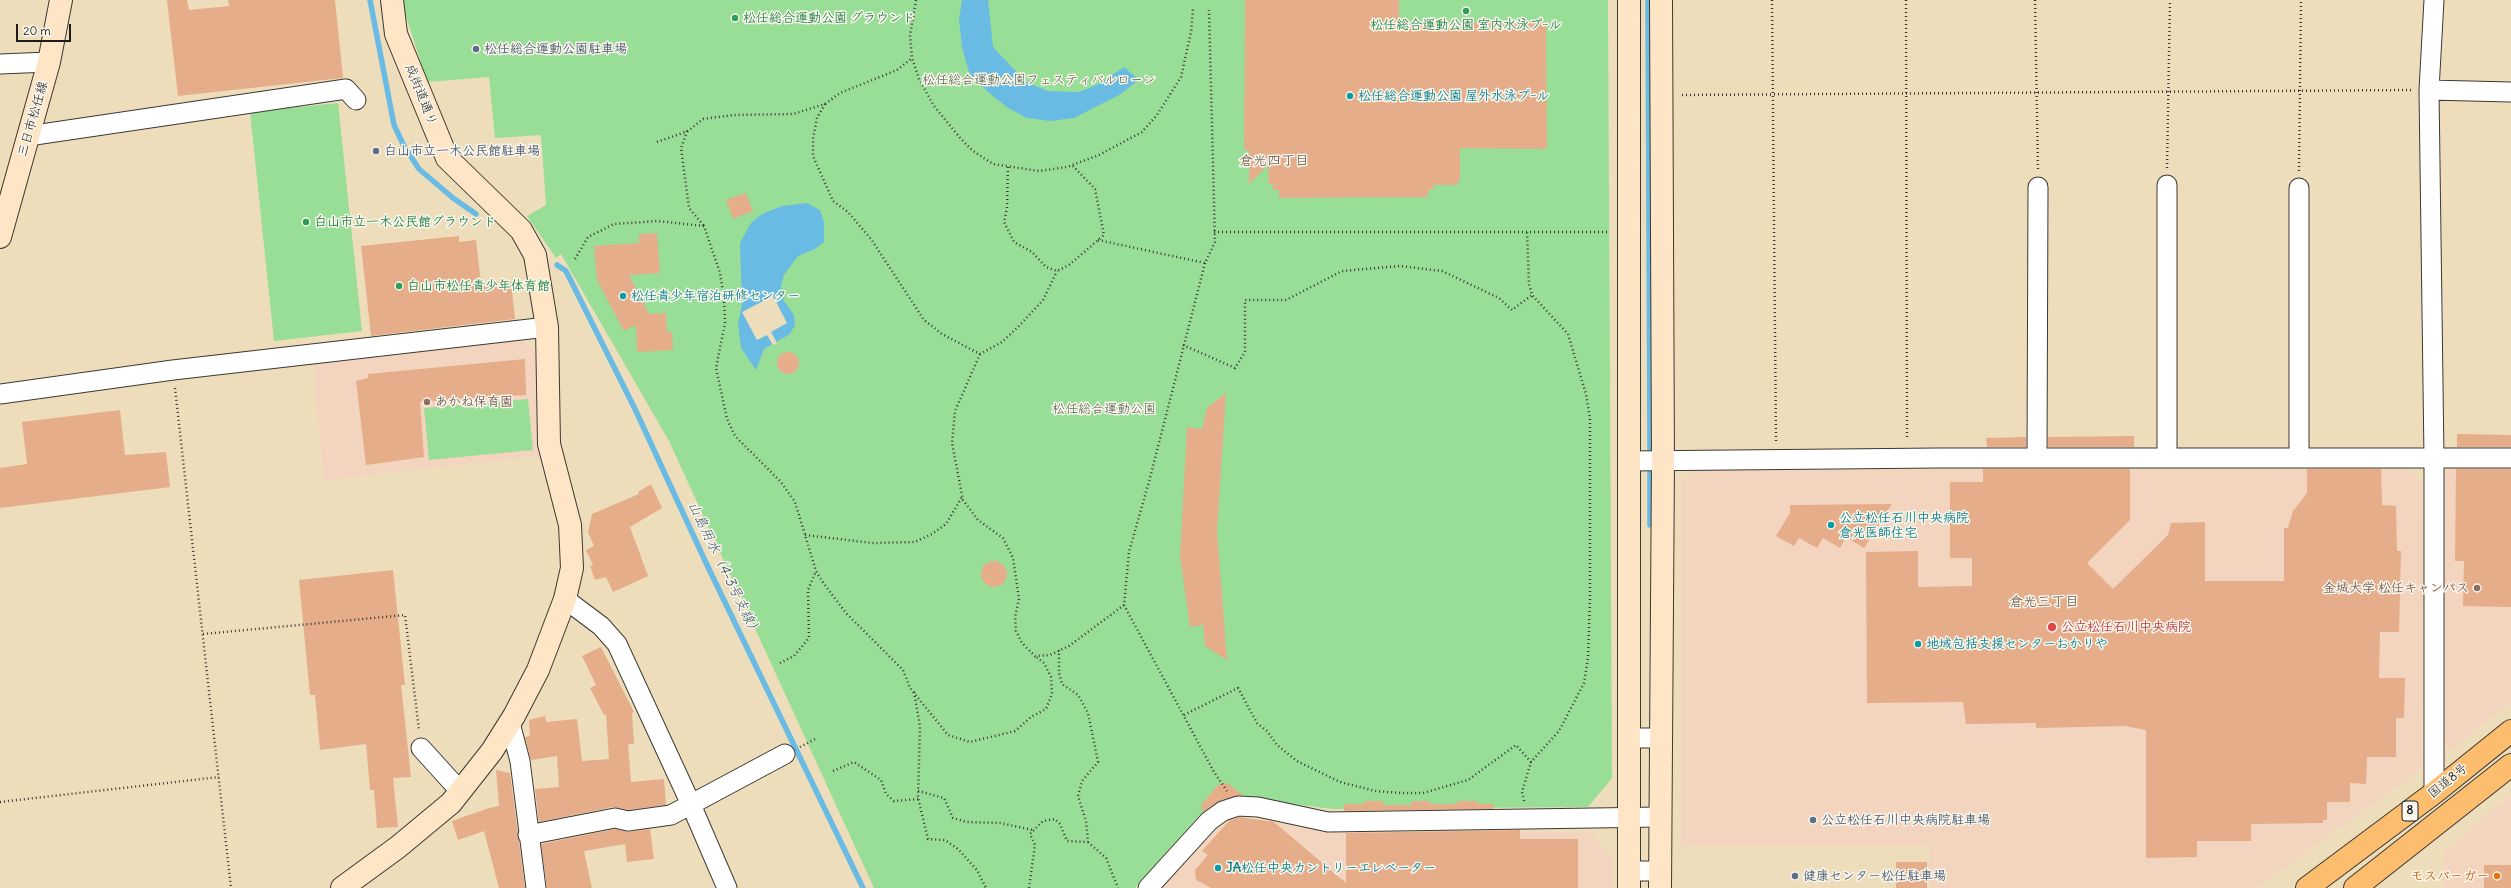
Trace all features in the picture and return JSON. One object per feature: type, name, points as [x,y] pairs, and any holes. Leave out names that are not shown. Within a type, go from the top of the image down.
[{"type":"highway","name":"国道8号","points":[[2307,888],[2434,793],[2511,731]]},
{"type":"highway","name":"国道8号","points":[[2355,888],[2511,764]]},
{"type":"street","name":"三日市松任線","points":[[0,238],[49,62],[61,0]]},
{"type":"street","name":"成街道通り","points":[[342,888],[398,847],[451,803],[492,750],[510,723],[538,670],[565,599],[572,568],[570,525],[549,444],[547,327],[535,255],[521,230],[447,158],[396,34],[392,0]]},
{"type":"street","points":[[1629,0],[1629,879],[1660,879],[1663,462],[1661,0]]},
{"type":"street","points":[[2434,0],[2429,90],[2434,458],[2434,793]]},
{"type":"street","points":[[0,64],[49,62]]},
{"type":"street","points":[[28,136],[346,89],[356,100]]},
{"type":"street","points":[[2429,90],[2511,92]]},
{"type":"street","points":[[2167,185],[2167,458]]},
{"type":"street","points":[[2037,458],[2038,187]]},
{"type":"street","points":[[2298,458],[2299,188]]},
{"type":"street","points":[[0,394],[173,370],[547,327]]},
{"type":"street","points":[[1628,461],[1663,462],[2037,458],[2511,458]]},
{"type":"street","points":[[565,599],[601,626],[617,644],[691,804],[727,888]]},
{"type":"street","points":[[510,723],[520,761],[528,835],[536,888]]},
{"type":"street","points":[[1629,738],[1662,738]]},
{"type":"street","points":[[421,748],[460,791]]},
{"type":"street","points":[[528,835],[615,818],[628,821],[671,815],[785,754]]},
{"type":"street","points":[[1148,888],[1209,821],[1223,811],[1238,806],[1258,807],[1328,822],[1660,817]]},
{"type":"path","points":[[916,0],[910,35],[912,58],[919,79],[934,106],[960,139],[973,151],[993,164],[1039,171],[1072,165],[1099,156],[1142,132],[1157,115],[1181,77],[1191,32],[1193,9]]},
{"type":"path","points":[[1772,0],[1776,460]]},
{"type":"path","points":[[1906,0],[1908,459]]},
{"type":"path","points":[[2035,0],[2038,187]]},
{"type":"path","points":[[2167,185],[2170,0]]},
{"type":"path","points":[[2299,188],[2301,0]]},
{"type":"path","points":[[1209,10],[1215,242],[1205,263],[1150,478],[1129,552],[1124,605],[1214,772],[1238,806]]},
{"type":"path","points":[[657,142],[688,131],[703,119],[734,115],[793,114],[824,104],[840,93],[897,70],[912,58]]},
{"type":"path","points":[[1661,95],[2429,90]]},
{"type":"path","points":[[824,104],[817,118],[813,139],[813,156],[833,201],[848,212],[870,238],[924,320],[942,334],[980,354]]},
{"type":"path","points":[[688,131],[681,148],[689,208],[704,226],[720,273],[724,298],[725,323],[716,368],[727,419],[735,436],[781,482],[796,502],[816,571],[846,613],[903,670],[914,692],[948,735],[956,739],[970,742],[1015,731],[1031,718],[1046,709],[1052,694],[1051,677],[1044,663],[1022,643],[1016,631],[1015,617],[1019,599],[1019,586],[1013,558],[1003,538],[978,520],[962,497],[952,443],[955,411],[980,354],[1002,342],[1020,325],[1043,300],[1057,271],[1069,265],[1104,235],[1095,189],[1072,165]]},
{"type":"path","points":[[1008,167],[1007,208],[1004,222],[1014,242],[1032,252],[1046,267],[1057,271]]},
{"type":"path","points":[[575,259],[588,237],[614,224],[657,222],[704,226]]},
{"type":"path","points":[[1214,232],[1628,233]]},
{"type":"path","points":[[1527,232],[1529,284],[1532,295],[1568,334],[1586,394],[1591,457],[1590,598],[1584,683],[1559,731],[1531,762],[1522,792],[1530,820]]},
{"type":"path","points":[[1098,240],[1205,263]]},
{"type":"path","points":[[1183,346],[1235,368],[1245,352],[1245,300],[1286,300],[1342,271],[1400,266],[1442,271],[1499,298],[1512,310],[1532,295]]},
{"type":"path","points":[[173,370],[231,888]]},
{"type":"path","points":[[805,535],[873,544],[914,542],[932,534],[946,524],[962,497]]},
{"type":"path","points":[[780,663],[794,656],[808,638],[808,590],[816,571]]},
{"type":"path","points":[[1035,656],[1050,655],[1069,646],[1124,605]]},
{"type":"path","points":[[203,634],[405,615],[421,748]]},
{"type":"path","points":[[1059,650],[1059,673],[1062,684],[1078,695],[1088,713],[1098,762],[1082,782],[1078,796],[1086,821],[1088,842]]},
{"type":"path","points":[[1184,715],[1238,688],[1257,723],[1267,731],[1277,745],[1297,761],[1340,782],[1375,791],[1423,793],[1468,780],[1516,744],[1531,762]]},
{"type":"path","points":[[914,692],[920,726],[918,798],[928,839],[945,840],[958,849],[977,870],[986,888]]},
{"type":"path","points":[[805,745],[817,738]]},
{"type":"path","points":[[833,771],[854,762],[881,780],[886,794],[894,801],[918,798]]},
{"type":"path","points":[[0,802],[219,777]]},
{"type":"path","points":[[918,791],[944,798],[953,818],[967,822],[1000,824],[1033,830]]},
{"type":"path","points":[[1029,888],[1036,845],[1030,834],[1043,820],[1054,819],[1060,824],[1067,841],[1088,842],[1106,858],[1118,888]]},
{"type":"shaded area","name":"あかね保育園","points":[[522,340],[536,352],[540,456],[324,480],[313,364]]},
{"type":"shaded area","name":"金城大学 松任キャンパス","points":[[2451,467],[2511,467],[2511,701],[2452,750],[2441,742],[2444,475]]},
{"type":"shaded area","name":"公立松任石川中央病院","points":[[2409,469],[2423,485],[2421,769],[2256,888],[1930,888],[1929,846],[1681,846],[1681,482],[1696,470]]},
{"type":"shaded area","points":[[2511,795],[2511,888],[2444,888],[2444,852]]},
{"type":"shaded area","points":[[1244,819],[1327,832],[1592,832],[1613,861],[1613,888],[1156,888],[1210,830]]},
{"type":"green space","name":"松任総合運動公園","points":[[403,0],[1608,0],[1612,778],[1588,807],[1333,809],[1234,797],[1199,816],[1135,888],[874,888],[669,441],[561,254],[556,258],[527,216],[546,205],[541,135],[495,138],[489,77],[427,82],[404,10]]},
{"type":"green space","name":"白山市立一木公民館グラウンド","points":[[338,103],[362,331],[274,341],[250,112]]},
{"type":"green space","points":[[528,399],[533,450],[429,460],[424,408]]},
{"type":"water","points":[[962,0],[988,0],[993,47],[1026,82],[1048,91],[1079,92],[1099,84],[1124,67],[1139,80],[1119,95],[1074,118],[1050,121],[1027,118],[1008,108],[987,91],[969,72],[962,48],[959,19]]},
{"type":"water","points":[[807,203],[820,210],[824,222],[824,242],[815,249],[798,256],[784,275],[781,285],[782,295],[784,301],[794,315],[795,325],[790,334],[764,349],[756,370],[741,348],[738,323],[742,305],[740,243],[751,223],[762,214],[782,206]]},
{"type":"pier","points":[[773,296],[787,323],[771,332],[777,343],[773,345],[767,335],[757,340],[742,312]]},
{"type":"building","points":[[167,0],[187,0],[189,10],[229,6],[228,0],[335,0],[343,78],[178,96]]},
{"type":"building","name":"松任総合運動公園 屋外水泳プｰル","points":[[1245,0],[1399,0],[1399,22],[1546,22],[1547,149],[1460,148],[1460,180],[1456,185],[1433,185],[1433,190],[1428,190],[1428,197],[1279,198],[1279,190],[1273,190],[1273,184],[1269,184],[1268,165],[1249,184],[1249,150],[1244,150]]},
{"type":"building","points":[[746,193],[753,211],[733,219],[726,200]]},
{"type":"building","name":"松任青少年宿泊研修センター","points":[[657,233],[660,273],[629,275],[649,314],[666,313],[667,332],[672,332],[673,350],[637,352],[636,325],[624,331],[597,280],[594,246],[639,243],[639,234]]},
{"type":"building","points":[[459,236],[459,242],[476,240],[481,283],[511,281],[515,319],[371,336],[361,246]]},
{"type":"building","points":[[788,352],[796,355],[799,363],[796,371],[788,374],[780,371],[777,363],[780,355]]},
{"type":"building","points":[[525,359],[526,395],[420,402],[424,457],[366,465],[356,381],[368,378],[368,374]]},
{"type":"building","points":[[1226,393],[1217,531],[1227,660],[1205,646],[1203,625],[1190,627],[1180,556],[1187,427],[1202,429],[1207,408]]},
{"type":"building","points":[[120,410],[125,455],[166,452],[170,487],[0,508],[0,468],[27,464],[22,422]]},
{"type":"building","points":[[2457,434],[2511,435],[2511,447],[2457,447]]},
{"type":"building","points":[[2134,436],[2134,447],[2048,447],[2048,437]]},
{"type":"building","points":[[2026,437],[2026,447],[1987,447],[1986,438]]},
{"type":"building","name":"公立松任石川中央病院","points":[[1983,469],[2130,469],[2130,520],[2087,563],[2113,589],[2168,535],[2171,523],[2205,522],[2205,581],[2284,581],[2284,528],[2288,528],[2293,511],[2307,493],[2307,469],[2381,469],[2382,505],[2396,506],[2397,551],[2401,551],[2399,632],[2380,632],[2379,678],[2405,678],[2404,718],[2396,718],[2396,757],[2367,757],[2366,784],[2350,783],[2350,802],[2327,802],[2327,820],[2323,820],[2323,823],[2251,824],[2251,841],[2197,841],[2197,857],[2146,858],[2146,730],[2125,726],[2036,728],[2036,723],[1966,724],[1963,702],[1867,703],[1866,552],[1918,551],[1918,587],[1972,586],[1972,558],[1950,558],[1950,482],[1983,482]]},
{"type":"building","name":"金城大学 松任キャンパス","points":[[2456,469],[2511,469],[2511,607],[2463,606],[2464,561],[2455,561]]},
{"type":"building","points":[[651,484],[662,508],[630,527],[648,576],[613,592],[606,577],[595,580],[590,566],[593,565],[586,550],[594,546],[588,532],[592,514],[639,494],[638,492]]},
{"type":"building","name":"公立松任石川中央病院 倉光医師住宅","points":[[1892,504],[1864,548],[1846,537],[1840,548],[1823,538],[1817,548],[1799,538],[1794,546],[1776,536],[1790,513],[1790,505]]},
{"type":"building","points":[[994,561],[1003,565],[1007,574],[1003,583],[994,587],[985,583],[981,574],[985,565]]},
{"type":"building","points":[[393,570],[405,685],[401,685],[411,777],[393,778],[398,827],[377,828],[374,790],[370,790],[366,744],[320,750],[315,695],[310,695],[299,580]]},
{"type":"building","points":[[601,647],[634,712],[632,713],[634,744],[628,744],[631,782],[664,779],[666,805],[628,810],[613,807],[539,822],[535,789],[559,787],[557,756],[531,760],[525,737],[530,736],[529,720],[545,716],[546,722],[577,719],[582,761],[609,759],[606,714],[604,715],[590,688],[596,685],[582,656]]},
{"type":"building","points":[[496,770],[510,773],[525,888],[499,888],[484,831],[458,840],[452,821],[499,806]]},
{"type":"building","points":[[1227,783],[1243,795],[1220,801],[1203,812],[1201,805],[1219,784]]},
{"type":"building","points":[[1364,801],[1383,801],[1383,805],[1412,805],[1411,801],[1430,801],[1430,804],[1457,804],[1457,801],[1478,801],[1477,804],[1493,804],[1493,809],[1344,811],[1344,804],[1364,804]]},
{"type":"building","points":[[1240,817],[1274,822],[1346,883],[1346,833],[1520,830],[1520,839],[1578,839],[1578,888],[1211,888],[1196,880],[1195,870],[1208,855],[1202,851],[1229,821]]},
{"type":"building","points":[[615,829],[629,832],[650,829],[654,859],[627,862],[625,844],[584,851],[592,888],[547,888],[541,844]]},
{"type":"building","points":[[1896,862],[1927,862],[1927,888],[1896,888]]},
{"type":"building","name":"モスバーガー","points":[[2484,865],[2511,865],[2511,888],[2484,888]]},
{"type":"waterway","name":"山島用水（4-3号支線）","points":[[370,0],[394,125],[404,146],[419,169],[453,198],[476,214]]},
{"type":"waterway","points":[[1648,0],[1650,454]]},
{"type":"waterway","name":"山島用水（4-3号支線）","points":[[557,265],[566,271],[635,409],[707,565],[863,888]]},
{"type":"waterway","points":[[1650,473],[1650,525]]},
{"type":"place","name":"松任総合運動公園 室内水泳プｰル","points":[[1466,11]]},
{"type":"place","name":"松任総合運動公園 グラウンド","points":[[735,18]]},
{"type":"place","name":"松任総合運動公園駐車場","points":[[476,49]]},
{"type":"place","name":"松任総合運動公園 屋外水泳プｰル","points":[[1350,96]]},
{"type":"place","name":"白山市立一木公民館駐車場","points":[[376,151]]},
{"type":"place","name":"白山市立一木公民館グラウンド","points":[[306,222]]},
{"type":"place","name":"白山市松任青少年体育館","points":[[399,286]]},
{"type":"place","name":"松任青少年宿泊研修センター","points":[[623,296]]},
{"type":"place","name":"あかね保育園","points":[[427,402]]},
{"type":"place","name":"公立松任石川中央病院 倉光医師住宅","points":[[1831,525]]},
{"type":"place","name":"金城大学 松任キャンパス","points":[[2477,588]]},
{"type":"place","name":"公立松任石川中央病院","points":[[2052,627]]},
{"type":"place","name":"地域包括支援センターおかりや","points":[[1918,644]]},
{"type":"place","name":"公立松任石川中央病院駐車場","points":[[1813,820]]},
{"type":"place","name":"JA松任中央カントリーエレベーター","points":[[1218,868]]},
{"type":"place","name":"健康センター松任駐車場","points":[[1795,876]]},
{"type":"place","name":"モスバーガー","points":[[2497,876]]},
{"type":"district","name":"倉光四丁目","points":[[1274,161]]},
{"type":"district","name":"倉光三丁目","points":[[2044,602]]},
{"type":"park label","name":"松任総合運動公園フェスティバルローン","points":[[1039,80]]}]
